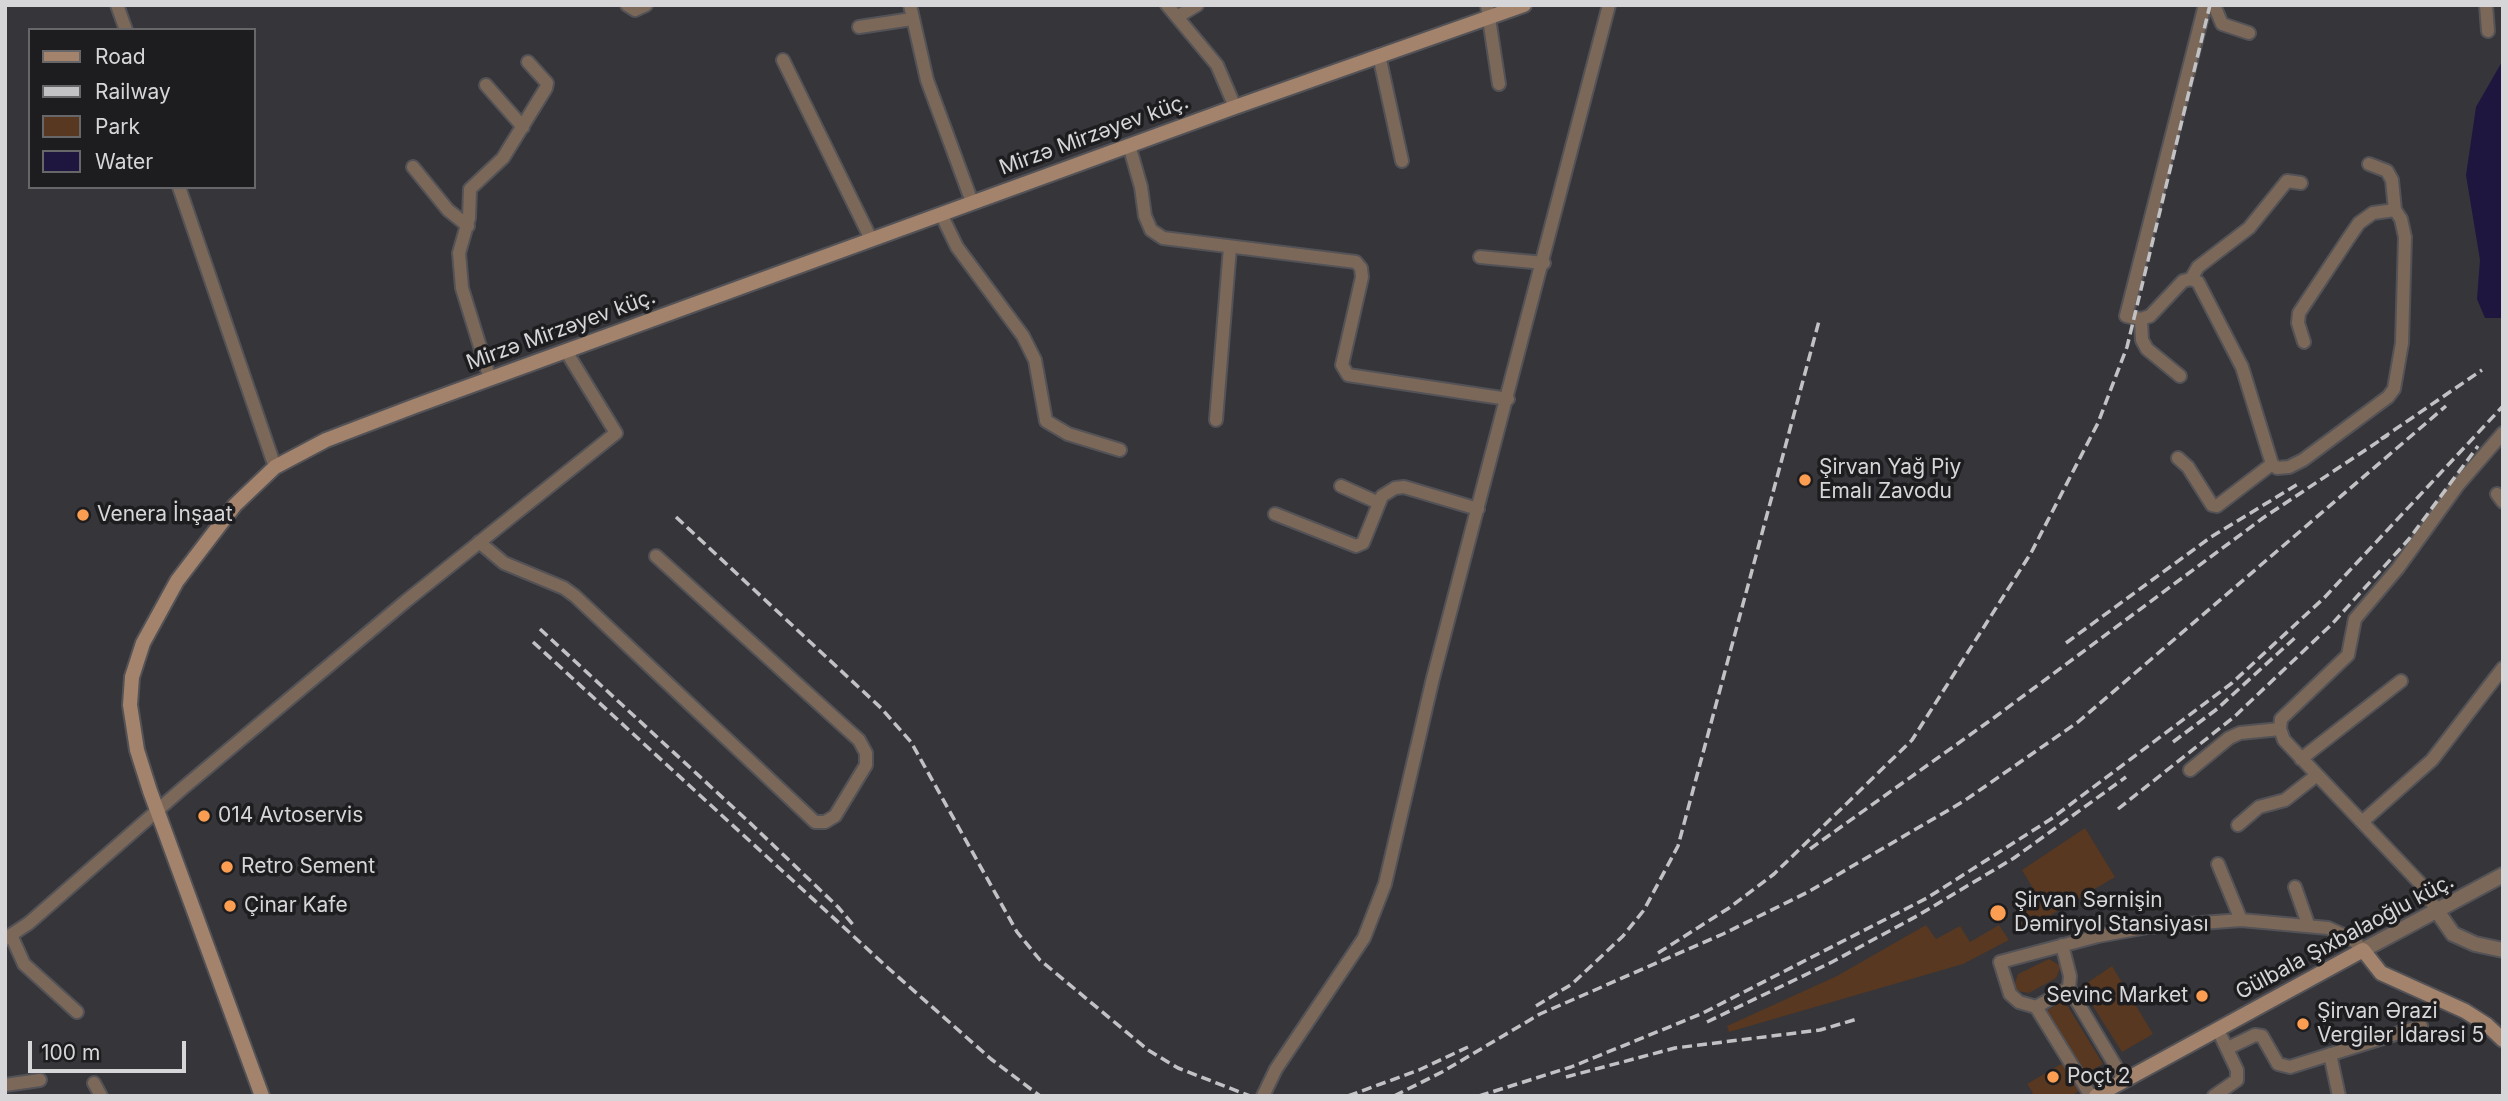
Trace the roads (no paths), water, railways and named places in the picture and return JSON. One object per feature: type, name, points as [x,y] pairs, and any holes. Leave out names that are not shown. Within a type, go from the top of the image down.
[{"type":"main road","name":"Mirzə Mirzəyev küç.","points":[[262,1096],[137,750],[130,716],[130,691],[137,661],[154,620],[197,552],[234,505],[275,467],[326,440],[489,379],[1379,55],[1488,12],[1524,5]]},
{"type":"main road","name":"Gülbala Şıxbalaoğlu küç.","points":[[2094,1096],[2363,950]]},
{"type":"main road","points":[[2363,950],[2381,973],[2465,1011],[2487,1025],[2503,1040]]},
{"type":"street","points":[[117,5],[125,28]]},
{"type":"street","points":[[627,5],[635,10],[646,5]]},
{"type":"street","points":[[910,5],[927,80],[972,202]]},
{"type":"street","points":[[1167,5],[1217,65],[1235,107]]},
{"type":"street","points":[[1177,17],[1198,5]]},
{"type":"street","points":[[1263,1096],[1276,1069],[1353,956],[1377,909],[1609,5]]},
{"type":"street","points":[[2205,5],[2126,316],[2141,318],[2158,310],[2183,281],[2191,279],[2198,267],[2249,228],[2287,181],[2301,183]]},
{"type":"street","points":[[2214,5],[2222,24],[2249,33]]},
{"type":"street","points":[[2486,5],[2488,31]]},
{"type":"street","points":[[1488,12],[1499,84]]},
{"type":"street","points":[[859,27],[912,19]]},
{"type":"street","points":[[1379,55],[1402,160]]},
{"type":"street","points":[[783,60],[871,239]]},
{"type":"street","points":[[489,379],[458,264],[468,226],[470,189],[503,158],[547,83],[528,62]]},
{"type":"street","points":[[486,85],[523,127]]},
{"type":"street","points":[[1129,145],[1139,177],[1145,216],[1151,230],[1163,238],[1356,262],[1361,268],[1362,277],[1342,365],[1348,375],[1508,399]]},
{"type":"street","points":[[2191,279],[2204,291],[2242,367],[2272,464],[2277,468],[2289,467],[2303,460],[2394,389],[2402,343],[2404,237],[2401,219],[2395,210],[2392,180],[2387,171],[2369,164]]},
{"type":"street","points":[[413,167],[448,210],[468,226]]},
{"type":"street","points":[[180,189],[275,467]]},
{"type":"street","points":[[2304,342],[2298,323],[2299,313],[2359,223],[2373,213],[2395,210]]},
{"type":"street","points":[[941,214],[957,247],[1023,336],[1035,360],[1046,421],[1068,434],[1120,450]]},
{"type":"street","points":[[1216,420],[1230,247]]},
{"type":"street","points":[[1480,257],[1544,263]]},
{"type":"street","points":[[2141,318],[2142,340],[2147,349],[2180,376]]},
{"type":"street","points":[[77,1012],[24,964],[8,937],[29,923],[158,810],[479,542],[616,433],[566,351]]},
{"type":"street","points":[[2503,433],[2458,485],[2398,568],[2355,619],[2348,655],[2281,719],[2280,729],[2284,740],[2301,759],[2418,882],[2453,934],[2475,944],[2503,950]]},
{"type":"street","points":[[2178,458],[2188,467],[2212,505],[2217,506],[2272,464]]},
{"type":"street","points":[[1341,486],[1380,503]]},
{"type":"street","points":[[1275,514],[1356,546],[1363,542],[1388,490],[1404,486],[1478,509]]},
{"type":"street","points":[[479,542],[504,563],[564,588],[575,596],[815,822],[825,822],[835,816],[866,765],[866,754],[859,740],[656,556]]},
{"type":"street","points":[[2362,822],[2432,760],[2503,668]]},
{"type":"street","points":[[2301,759],[2401,681]]},
{"type":"street","points":[[2190,770],[2229,738],[2240,733],[2280,729]]},
{"type":"street","points":[[2238,825],[2259,807],[2285,800],[2317,775]]},
{"type":"street","points":[[2218,864],[2241,920]]},
{"type":"street","name":"Gülbala Şıxbalaoğlu küç.","points":[[2363,950],[2503,875]]},
{"type":"street","points":[[2295,887],[2308,924]]},
{"type":"street","points":[[2094,1096],[2036,1007],[2019,1002],[2010,994],[2000,962],[2062,945],[2148,927],[2241,920],[2308,924],[2342,933],[2363,950]]},
{"type":"street","points":[[2062,945],[2070,976],[2069,988],[2124,1080]]},
{"type":"street","points":[[2036,1007],[2069,988]]},
{"type":"street","points":[[2228,1048],[2255,1035],[2262,1036],[2278,1063],[2290,1067],[2421,1026]]},
{"type":"street","points":[[2214,1096],[2237,1080],[2237,1070],[2218,1030]]},
{"type":"street","points":[[2330,1054],[2339,1096]]},
{"type":"street","points":[[5,1085],[40,1080]]},
{"type":"street","points":[[94,1083],[101,1096]]},
{"type":"water","points":[[2503,60],[2503,318],[2485,318],[2477,299],[2480,260],[2466,175],[2476,107]]},
{"type":"railway","points":[[1658,953],[1729,908],[1774,874],[1912,740],[2031,553],[2098,423],[2127,347],[2210,5]]},
{"type":"railway","points":[[1536,1006],[1572,984],[1623,936],[1644,910],[1678,846],[1819,321]]},
{"type":"railway","points":[[2381,439],[2482,370]]},
{"type":"railway","points":[[1394,1096],[1442,1072],[1540,1014],[1723,934],[1808,892],[1964,801],[2078,722],[2446,406]]},
{"type":"railway","points":[[1479,1096],[1571,1067],[1701,1014],[1927,898],[2051,819],[2232,683],[2324,598],[2503,406]]},
{"type":"railway","points":[[1810,849],[1995,717],[2263,518],[2388,435]]},
{"type":"railway","points":[[2118,809],[2234,717],[2332,624],[2409,539],[2478,446]]},
{"type":"railway","points":[[2066,643],[2211,537],[2298,484]]},
{"type":"railway","points":[[676,517],[881,708],[911,742],[1017,932],[1040,960],[1148,1050],[1178,1068],[1250,1096]]},
{"type":"railway","points":[[540,629],[749,822],[838,907],[855,927]]},
{"type":"railway","points":[[2173,742],[2217,709],[2298,635]]},
{"type":"railway","points":[[533,642],[887,967],[991,1059],[1040,1096]]},
{"type":"railway","points":[[1707,1022],[1832,962],[1917,916],[2014,858],[2126,777]]},
{"type":"railway","points":[[1566,1077],[1675,1048],[1820,1030],[1857,1019]]},
{"type":"railway","points":[[1348,1096],[1419,1070],[1468,1047]]},
{"type":"place","name":"Şirvan Yağ Piy Emalı Zavodu","points":[[1805,480]]},
{"type":"place","name":"Venera İnşaat","points":[[83,515]]},
{"type":"place","name":"014 Avtoservis","points":[[204,816]]},
{"type":"place","name":"Retro Sement","points":[[227,867]]},
{"type":"place","name":"Çinar Kafe","points":[[230,906]]},
{"type":"place","name":"Şirvan Sərnişin Dəmiryol Stansiyası","points":[[1998,913]]},
{"type":"place","name":"Sevinc Market","points":[[2202,996]]},
{"type":"place","name":"Şirvan Ərazi Vergilər İdarəsi 5","points":[[2303,1024]]},
{"type":"place","name":"Poçt 2","points":[[2053,1077]]}]
